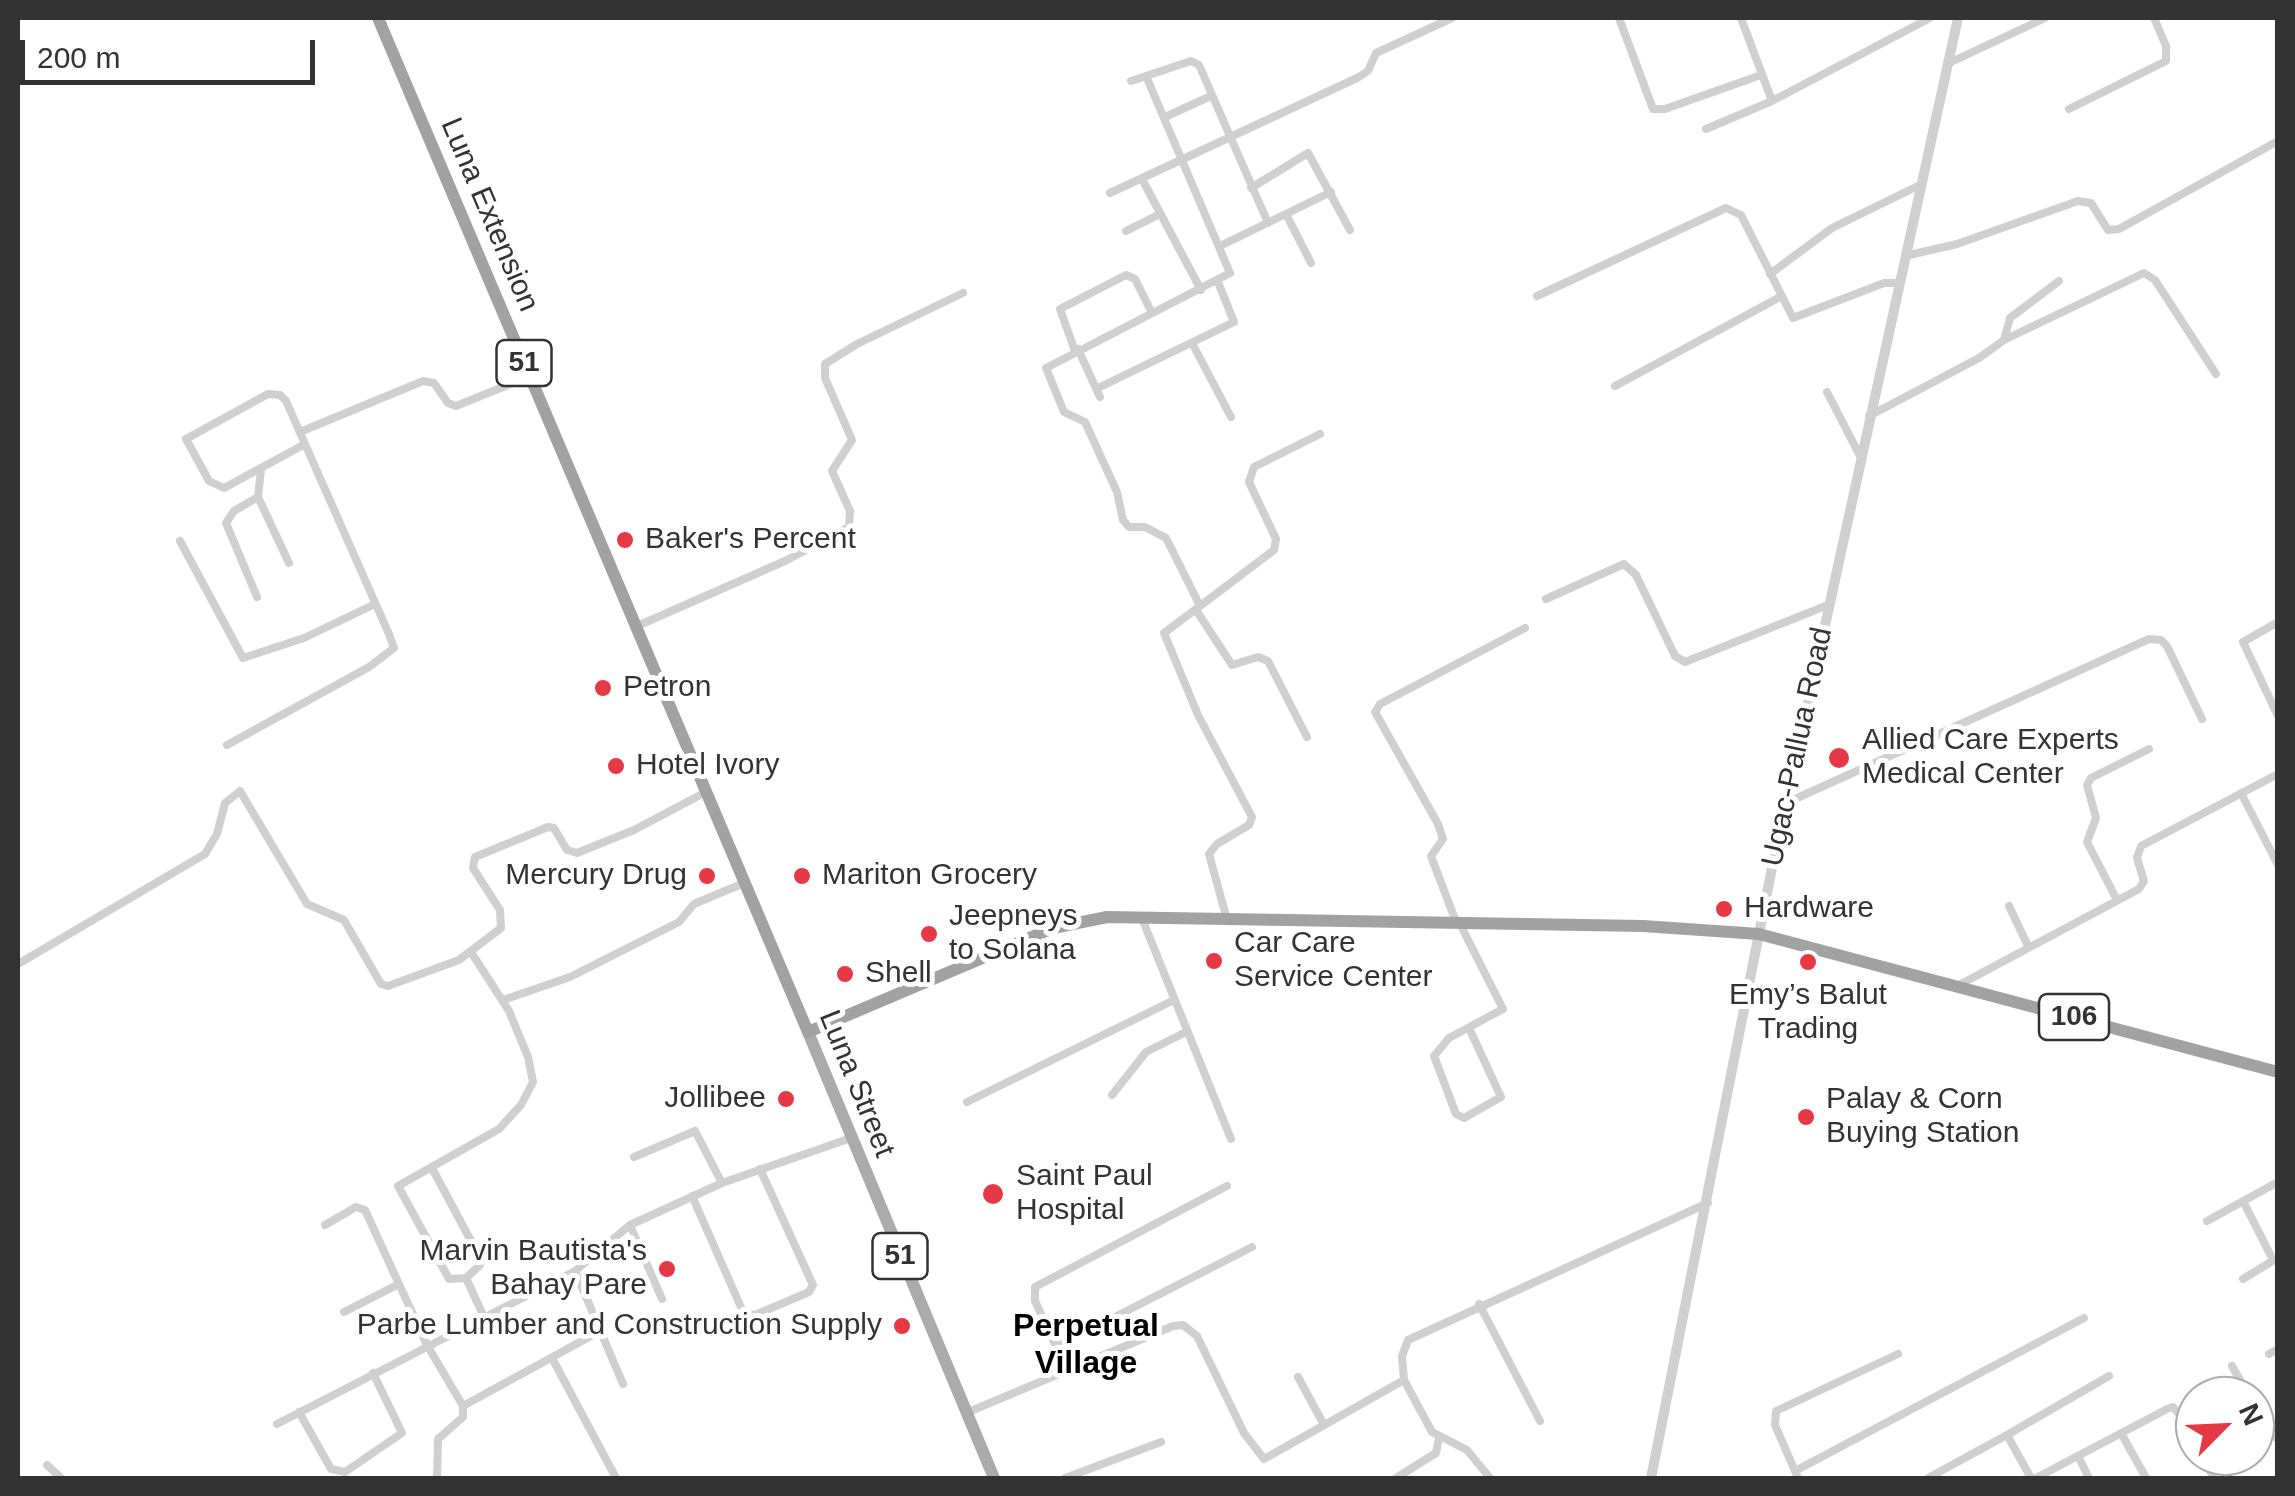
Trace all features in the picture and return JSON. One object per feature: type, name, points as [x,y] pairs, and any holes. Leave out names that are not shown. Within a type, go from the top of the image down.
[{"type":"highway","name":"Luna Extension","points":[[378,18],[668,709]]},
{"type":"highway","name":"Luna Street","points":[[668,709],[808,1032]]},
{"type":"highway","name":"106","points":[[808,1032],[1053,928],[1140,914],[1458,922],[1759,934],[2278,1072]]},
{"type":"main road","name":"Luna Street","points":[[808,1032],[994,1478]]},
{"type":"street","points":[[1110,193],[1358,78],[1368,71],[1376,53],[1452,18]]},
{"type":"street","points":[[1618,18],[1653,109],[1665,109],[1729,82],[1761,75]]},
{"type":"street","points":[[1741,18],[1772,101]]},
{"type":"street","points":[[1706,128],[1772,101],[1930,18]]},
{"type":"street","name":"Ugac-Pallua Road","points":[[1650,1478],[1786,803],[1958,18]]},
{"type":"street","points":[[1948,63],[2045,18]]},
{"type":"street","points":[[2068,109],[2166,61],[2166,46],[2154,18]]},
{"type":"street","points":[[1131,81],[1191,61],[1198,66],[1268,223]]},
{"type":"street","points":[[1146,76],[1231,268],[1218,282],[1046,368],[1064,412],[1085,422],[1129,528],[1145,527],[1166,538],[1198,608],[1232,665],[1258,657],[1268,661],[1307,737]]},
{"type":"street","points":[[1164,117],[1211,96]]},
{"type":"street","points":[[1905,256],[1957,244],[2078,201],[2091,203],[2108,230],[2119,229],[2278,141]]},
{"type":"street","points":[[1252,188],[1308,154],[1350,230]]},
{"type":"street","points":[[1142,179],[1201,290]]},
{"type":"street","points":[[1770,274],[1832,228],[1922,184]]},
{"type":"street","points":[[1220,246],[1331,192]]},
{"type":"street","points":[[1537,296],[1726,208],[1740,215],[1789,313],[1797,318],[1884,283],[1898,283]]},
{"type":"street","points":[[1126,231],[1160,214]]},
{"type":"street","points":[[1286,214],[1311,263]]},
{"type":"street","points":[[1869,416],[2004,340],[2144,272],[2155,280],[2216,374]]},
{"type":"street","points":[[1152,313],[1134,279],[1126,275],[1060,309],[1098,393],[1234,322],[1218,282]]},
{"type":"street","points":[[2004,340],[2010,318],[2058,281]]},
{"type":"street","points":[[635,627],[785,561],[848,528],[850,512],[832,472],[852,440],[825,378],[825,364],[857,344],[963,293]]},
{"type":"street","points":[[1615,386],[1782,296]]},
{"type":"street","points":[[1192,343],[1231,417]]},
{"type":"street","points":[[300,432],[422,381],[434,383],[448,404],[456,406],[530,376]]},
{"type":"street","points":[[1827,392],[1862,458]]},
{"type":"street","points":[[227,745],[391,654],[392,641],[286,401],[276,393],[186,439],[214,485],[229,486],[304,444]]},
{"type":"street","points":[[1226,916],[1209,854],[1217,844],[1249,826],[1252,817],[1198,715],[1165,637],[1166,628],[1274,550],[1276,539],[1249,482],[1254,467],[1320,434]]},
{"type":"street","points":[[261,468],[258,497],[289,563]]},
{"type":"street","points":[[258,497],[234,510],[226,523],[258,597]]},
{"type":"street","points":[[180,541],[243,658],[304,638],[375,604]]},
{"type":"street","points":[[1546,600],[1624,564],[1636,575],[1675,656],[1685,662],[1828,605]]},
{"type":"street","points":[[2278,622],[2244,639],[2274,699],[2278,716]]},
{"type":"street","points":[[1469,1028],[1501,1097],[1464,1118],[1456,1114],[1434,1056],[1440,1044],[1502,1009],[1458,922],[1431,856],[1443,839],[1438,824],[1375,712],[1380,704],[1524,628]]},
{"type":"street","points":[[1786,803],[2149,639],[2156,638],[2167,646],[2202,719]]},
{"type":"street","points":[[2117,900],[2087,842],[2096,818],[2086,785],[2091,778],[2149,749]]},
{"type":"street","points":[[1958,986],[2142,886],[2136,858],[2141,846],[2278,774]]},
{"type":"street","points":[[18,964],[205,854],[218,834],[225,803],[240,792],[307,904],[344,920],[381,984],[396,984],[471,952],[504,923],[473,868],[475,857],[548,827],[554,828],[567,850],[577,853],[634,830],[704,793]]},
{"type":"street","points":[[2242,793],[2278,865]]},
{"type":"street","points":[[502,1000],[570,976],[679,922],[694,904],[744,883]]},
{"type":"street","points":[[2009,906],[2028,946]]},
{"type":"street","points":[[1140,914],[1231,1140]]},
{"type":"street","points":[[432,1168],[479,1256],[480,1265],[466,1278],[449,1279],[398,1186],[499,1129],[528,1094],[532,1070],[502,1000],[471,952]]},
{"type":"street","points":[[967,1102],[1174,1000]]},
{"type":"street","points":[[1112,1096],[1146,1052],[1186,1032]]},
{"type":"street","points":[[634,1157],[694,1131],[702,1138],[722,1184]]},
{"type":"street","points":[[277,1424],[575,1271],[630,1225],[760,1169],[851,1138]]},
{"type":"street","points":[[692,1196],[744,1314],[755,1316],[809,1292],[813,1285],[760,1169]]},
{"type":"street","points":[[2207,1220],[2278,1182]]},
{"type":"street","points":[[1068,1372],[1035,1302],[1036,1286],[1227,1186]]},
{"type":"street","points":[[2243,1279],[2275,1259],[2244,1201]]},
{"type":"street","points":[[1490,1478],[1467,1450],[1439,1438],[1404,1380],[1408,1340],[1479,1304],[1708,1203]]},
{"type":"street","points":[[324,1224],[361,1207],[428,1345],[464,1406],[463,1417],[438,1439],[436,1478]]},
{"type":"street","points":[[630,1225],[662,1299]]},
{"type":"street","points":[[1056,1347],[1252,1246]]},
{"type":"street","points":[[575,1271],[623,1384]]},
{"type":"street","points":[[466,1278],[484,1317]]},
{"type":"street","points":[[344,1312],[397,1285]]},
{"type":"street","points":[[1479,1304],[1540,1421]]},
{"type":"street","points":[[1898,1354],[1776,1411],[1775,1425],[1797,1475],[2084,1318]]},
{"type":"street","points":[[966,1413],[1134,1341],[1183,1326],[1197,1336],[1244,1434],[1264,1459],[1404,1380]]},
{"type":"street","points":[[464,1406],[600,1331]]},
{"type":"street","points":[[552,1358],[616,1478]]},
{"type":"street","points":[[2232,1366],[2237,1376]]},
{"type":"street","points":[[299,1412],[331,1469],[346,1472],[402,1434],[373,1373]]},
{"type":"street","points":[[1928,1478],[2109,1376]]},
{"type":"street","points":[[1298,1377],[1323,1424]]},
{"type":"street","points":[[2006,1436],[2034,1478],[2120,1432],[2173,1407],[2175,1410]]},
{"type":"street","points":[[2120,1432],[2146,1478]]},
{"type":"street","points":[[1396,1478],[1436,1453],[1439,1438]]},
{"type":"street","points":[[1065,1478],[1161,1442]]},
{"type":"street","points":[[2078,1456],[2089,1478]]},
{"type":"street","points":[[48,1465],[60,1478]]},
{"type":"place","name":"Baker's Percent","points":[[625,540]]},
{"type":"place","name":"Petron","points":[[603,688]]},
{"type":"place","name":"Allied Care Experts Medical Center","points":[[1839,758]]},
{"type":"place","name":"Hotel Ivory","points":[[616,766]]},
{"type":"place","name":"Mercury Drug","points":[[707,876]]},
{"type":"place","name":"Mariton Grocery","points":[[802,876]]},
{"type":"place","name":"Hardware","points":[[1724,909]]},
{"type":"place","name":"Jeepneys to Solana","points":[[929,934]]},
{"type":"place","name":"Car Care Service Center","points":[[1214,961]]},
{"type":"place","name":"Emy’s Balut Trading","points":[[1808,962]]},
{"type":"place","name":"Shell","points":[[845,974]]},
{"type":"place","name":"Jollibee","points":[[786,1099]]},
{"type":"place","name":"Palay & Corn Buying Station","points":[[1806,1117]]},
{"type":"place","name":"Saint Paul Hospital","points":[[993,1194]]},
{"type":"place","name":"Marvin Bautista's Bahay Pare","points":[[667,1269]]},
{"type":"place","name":"Parbe Lumber and Construction Supply","points":[[902,1326]]},
{"type":"district","name":"Perpetual Village","points":[[1086,1346]]}]
